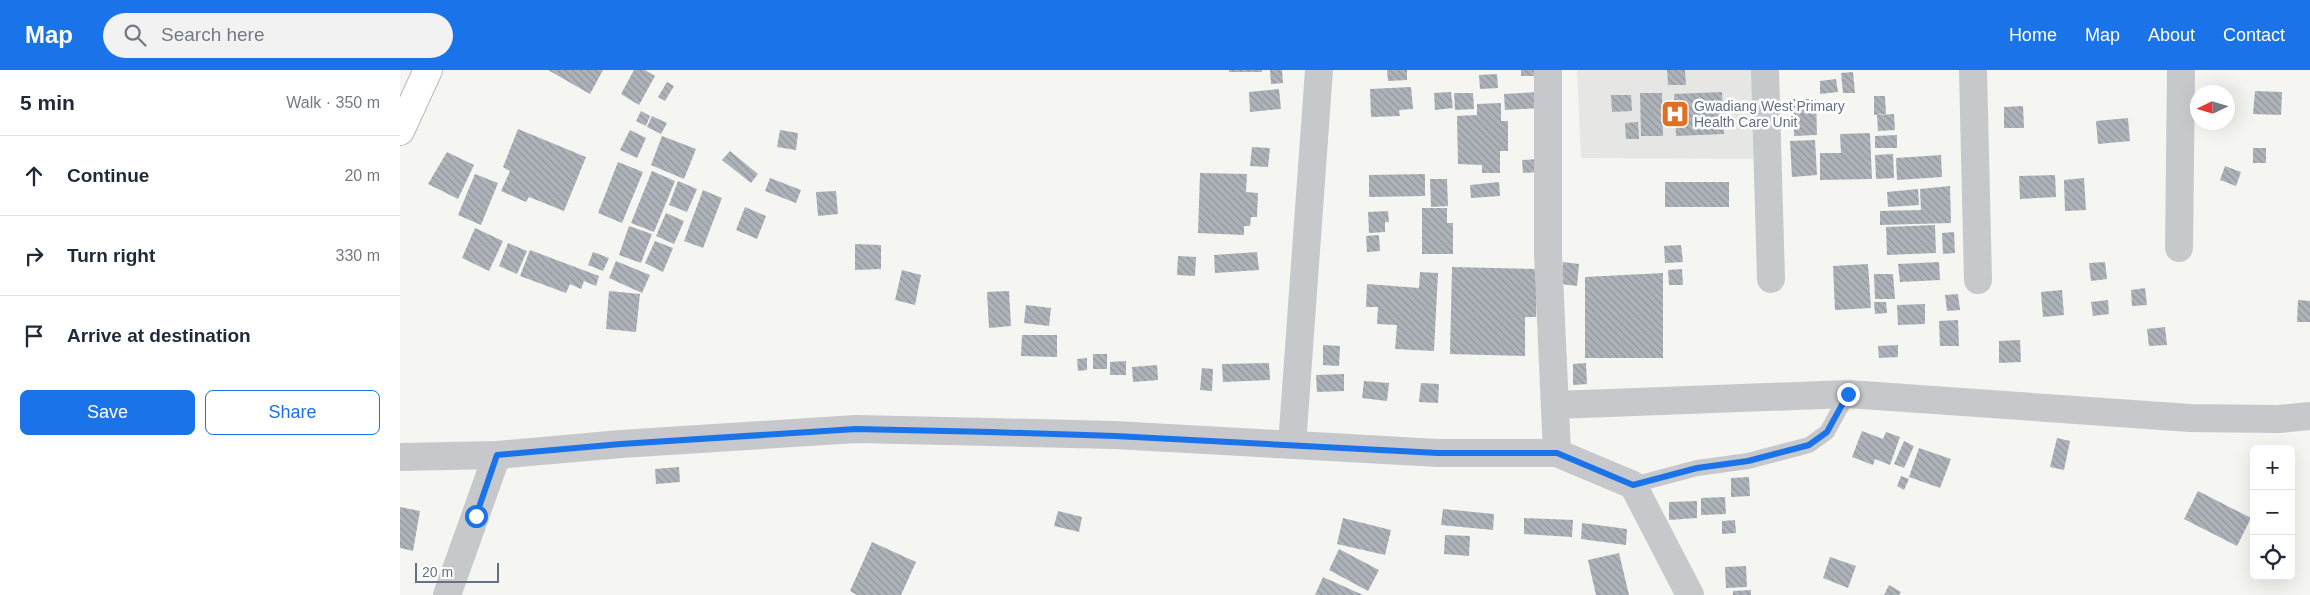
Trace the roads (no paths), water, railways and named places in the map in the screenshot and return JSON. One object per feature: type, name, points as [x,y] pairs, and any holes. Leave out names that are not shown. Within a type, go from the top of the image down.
[{"type":"main road","points":[[400,131],[428,70]]},
{"type":"street","points":[[1292,445],[1319,70]]},
{"type":"street","points":[[1548,70],[1548,253],[1557,453]]},
{"type":"street","points":[[1765,70],[1771,279]]},
{"type":"street","points":[[1973,70],[1978,280]]},
{"type":"street","points":[[2179,248],[2181,70]]},
{"type":"street","points":[[1556,405],[1848,394],[2190,418],[2280,419],[2310,416]]},
{"type":"street","points":[[400,457],[497,455],[621,444],[856,429],[1115,436],[1438,453],[1557,453],[1633,485],[1690,595]]},
{"type":"street","points":[[446,595],[497,455]]},
{"type":"lane","points":[[1633,485],[1697,468],[1748,461],[1809,445],[1827,432],[1848,394]]},
{"type":"place","name":"Gwadiang West Primary Health Care Unit","points":[[1675,114]]}]
